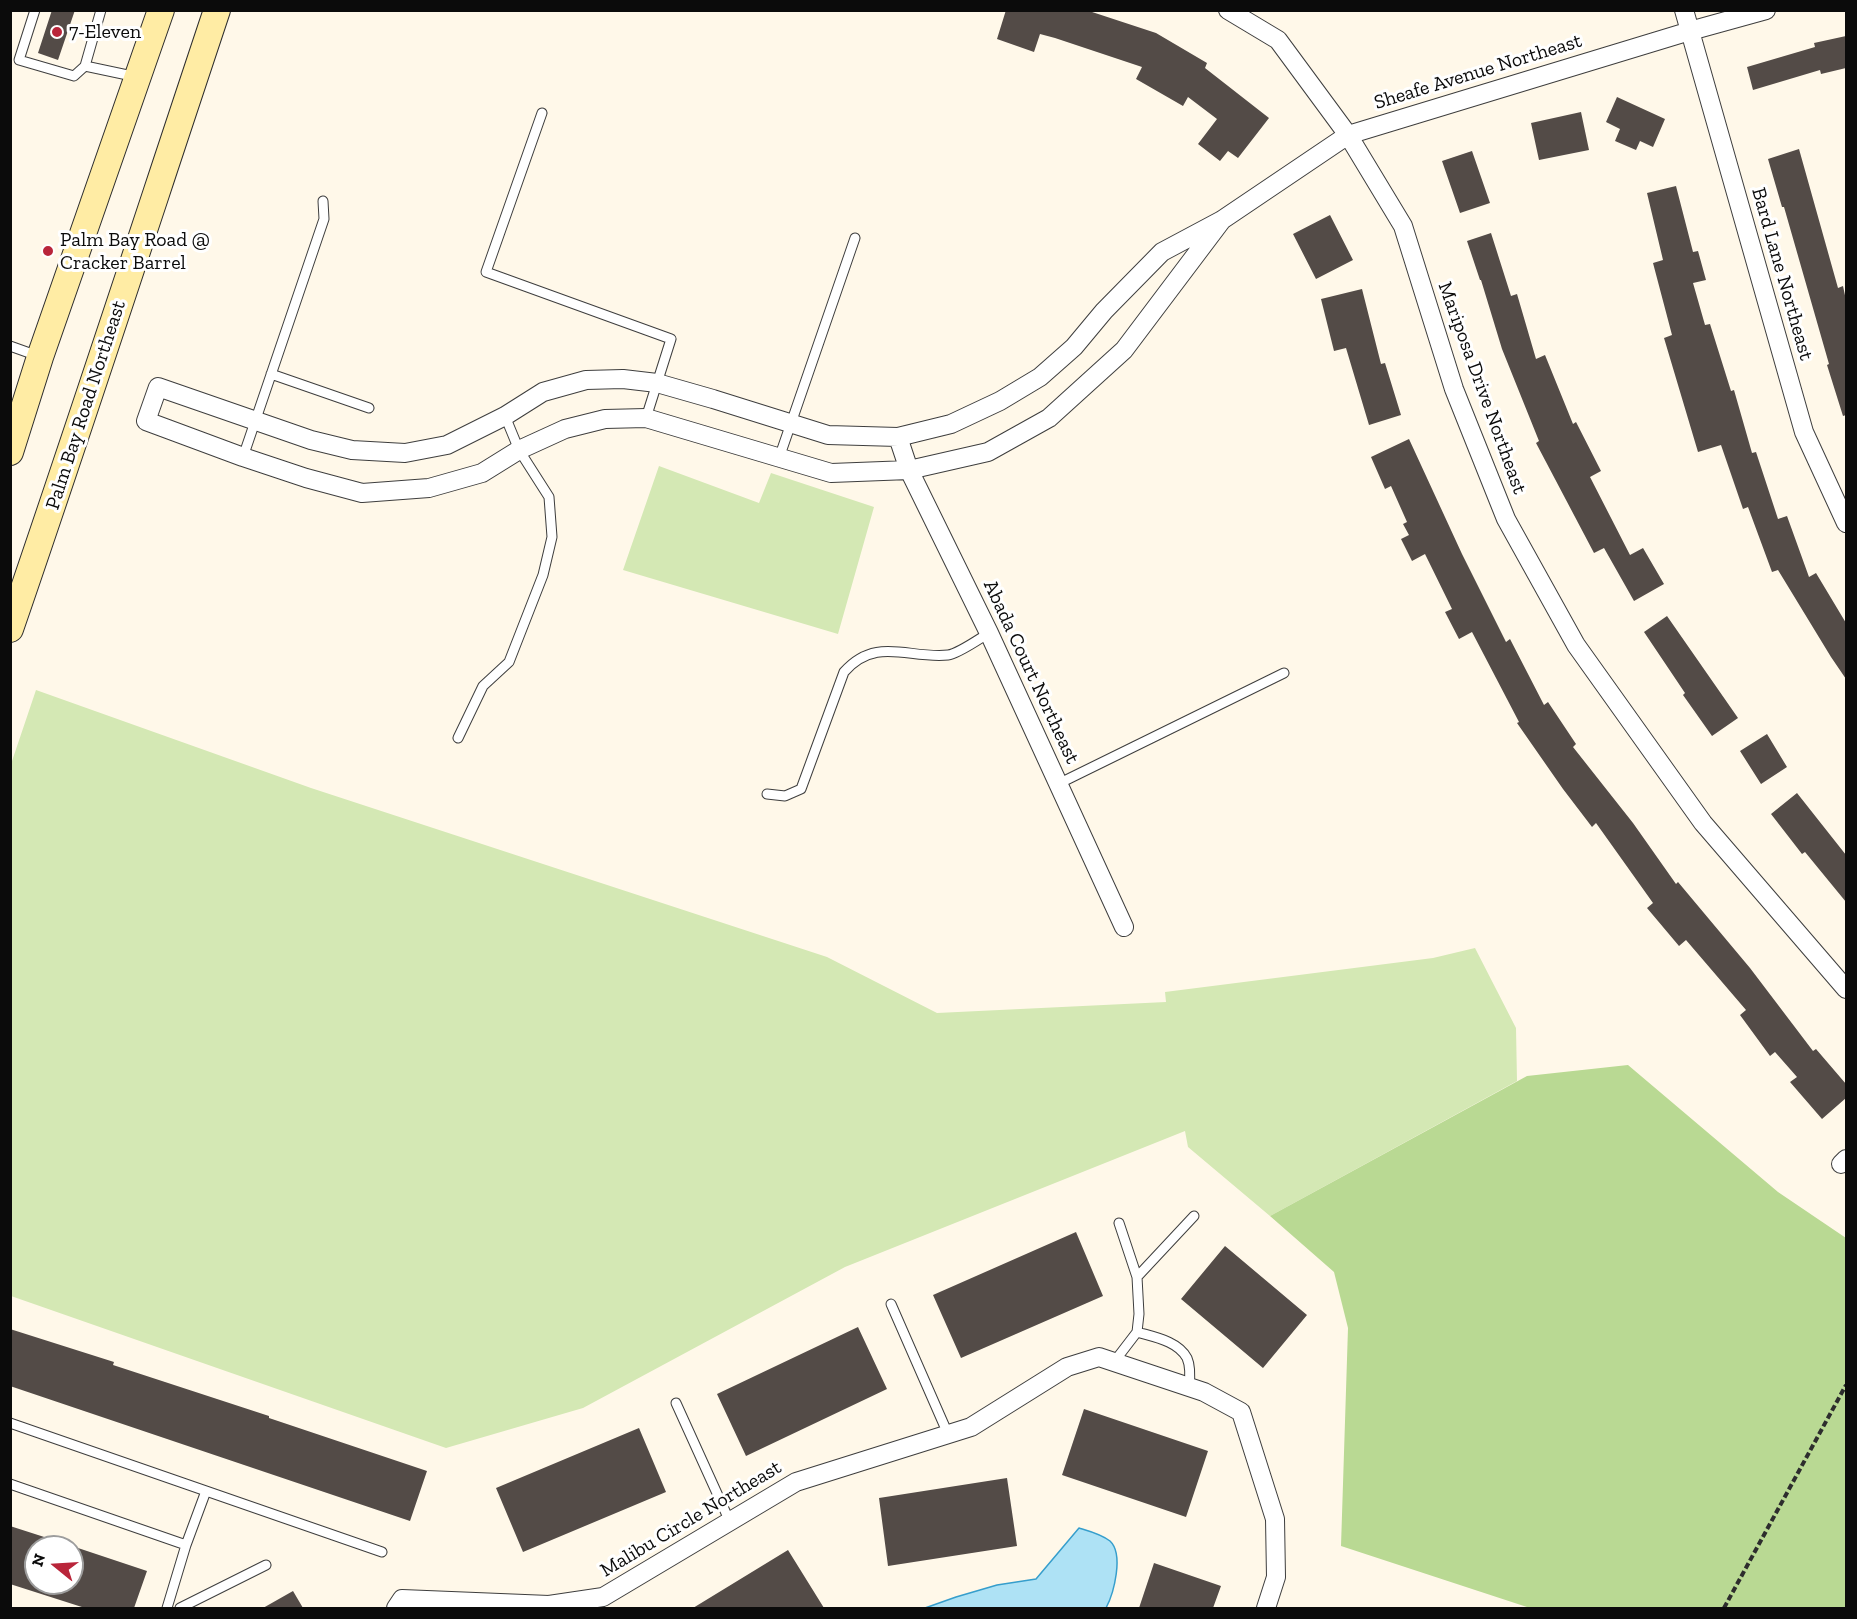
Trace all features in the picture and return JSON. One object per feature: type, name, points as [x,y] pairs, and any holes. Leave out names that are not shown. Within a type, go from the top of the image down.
[{"type":"main road","points":[[10,452],[40,357],[161,10]]},
{"type":"main road","name":"Palm Bay Road Northeast","points":[[10,629],[94,384],[217,10]]},
{"type":"street","name":"Mariposa Drive Northeast","points":[[1228,10],[1278,40],[1348,135],[1403,226],[1454,389],[1506,519],[1576,645],[1703,823],[1846,989]]},
{"type":"street","name":"Bard Lane Northeast","points":[[1684,10],[1804,432],[1846,523]]},
{"type":"street","name":"Sheafe Avenue Northeast","points":[[1222,220],[1124,350],[1048,418],[987,452],[909,470],[831,473],[646,418],[605,419],[565,429],[519,450],[482,473],[429,488],[362,493],[306,478],[146,421],[158,387],[311,440],[352,450],[405,453],[447,446],[505,416],[543,392],[586,380],[623,379],[657,383],[828,435],[898,437],[951,424],[1040,378],[1074,347],[1104,311],[1162,252],[1222,220],[1348,135],[1766,10]]},
{"type":"street","name":"Abada Court Northeast","points":[[898,437],[909,470],[989,633],[1124,927]]},
{"type":"street","name":"Malibu Circle Northeast","points":[[396,1608],[402,1599],[549,1605],[598,1603],[603,1597],[796,1482],[971,1427],[1067,1367],[1099,1357],[1204,1392],[1241,1412],[1275,1520],[1276,1577],[1266,1608]]},
{"type":"lane","points":[[35,10],[19,60],[74,76],[85,66],[101,10]]},
{"type":"lane","points":[[85,66],[138,78]]},
{"type":"lane","points":[[542,113],[486,272],[671,339],[646,418]]},
{"type":"lane","points":[[243,457],[324,219],[323,201]]},
{"type":"lane","points":[[779,458],[855,238]]},
{"type":"lane","points":[[10,346],[40,357]]},
{"type":"lane","points":[[271,374],[369,408]]},
{"type":"lane","points":[[458,738],[483,686],[509,662],[543,575],[552,537],[549,497],[519,450],[505,416]]},
{"type":"lane","points":[[766,794],[785,796],[801,789],[844,672],[854,660],[879,651],[950,656],[989,633]]},
{"type":"lane","points":[[1058,784],[1284,674]]},
{"type":"lane","points":[[1137,1277],[1194,1216]]},
{"type":"lane","points":[[1114,1362],[1137,1332],[1139,1314],[1137,1277],[1119,1223]]},
{"type":"lane","points":[[891,1304],[948,1434]]},
{"type":"lane","points":[[1137,1332],[1164,1340],[1180,1350],[1188,1359],[1189,1387]]},
{"type":"lane","points":[[676,1403],[730,1522]]},
{"type":"lane","points":[[10,1423],[382,1552]]},
{"type":"lane","points":[[10,1484],[186,1545]]},
{"type":"lane","points":[[167,1608],[186,1545],[206,1491]]},
{"type":"lane","points":[[180,1608],[266,1565]]},
{"type":"path","points":[[1725,1608],[1846,1386]]},
{"type":"green space","points":[[659,466],[759,503],[771,473],[874,507],[838,634],[623,570]]},
{"type":"green space","points":[[36,690],[311,788],[827,957],[937,1013],[1166,1002],[1165,992],[1433,958],[1475,948],[1516,1028],[1517,1081],[1270,1216],[1188,1147],[1185,1131],[845,1267],[583,1408],[446,1448],[11,1296],[10,767]]},
{"type":"green space","points":[[1628,1065],[1778,1192],[1846,1238],[1846,1608],[1530,1608],[1341,1546],[1348,1328],[1334,1272],[1270,1216],[1527,1076]]},
{"type":"water","points":[[1079,1528],[1103,1536],[1114,1547],[1116,1574],[1106,1608],[925,1608],[997,1585],[1036,1579]]},
{"type":"building","name":"7-Eleven","points":[[52,10],[75,10],[58,60],[38,53]]},
{"type":"building","points":[[1006,10],[1086,10],[1156,33],[1207,63],[1205,68],[1269,118],[1238,158],[1228,151],[1220,161],[1198,144],[1217,119],[1188,97],[1183,106],[1136,79],[1142,67],[1055,38],[1040,34],[1034,52],[997,39]]},
{"type":"building","points":[[1846,36],[1846,68],[1821,74],[1820,70],[1753,90],[1747,67],[1815,47],[1814,43]]},
{"type":"building","points":[[1617,97],[1665,119],[1653,147],[1640,141],[1636,150],[1615,141],[1620,129],[1606,122]]},
{"type":"building","points":[[1581,112],[1589,150],[1539,160],[1531,123]]},
{"type":"building","points":[[1799,149],[1838,288],[1843,286],[1846,300],[1846,415],[1843,416],[1784,207],[1782,207],[1768,159]]},
{"type":"building","points":[[1472,151],[1490,203],[1460,213],[1442,161]]},
{"type":"building","points":[[1676,186],[1693,252],[1698,251],[1706,280],[1693,283],[1705,325],[1710,324],[1731,391],[1734,390],[1752,453],[1756,452],[1778,519],[1787,516],[1809,577],[1816,573],[1846,623],[1846,679],[1778,570],[1772,572],[1748,507],[1743,509],[1721,445],[1698,452],[1664,338],[1672,335],[1653,263],[1663,260],[1647,193]]},
{"type":"building","points":[[1330,215],[1353,260],[1316,279],[1293,234]]},
{"type":"building","points":[[1491,233],[1511,296],[1517,294],[1536,359],[1545,355],[1573,424],[1576,422],[1601,471],[1590,477],[1630,555],[1643,548],[1664,584],[1634,601],[1604,548],[1594,553],[1536,443],[1539,441],[1502,349],[1467,241]]},
{"type":"building","points":[[1362,289],[1381,364],[1385,363],[1401,415],[1369,425],[1346,348],[1334,351],[1321,299]]},
{"type":"building","points":[[1409,439],[1506,642],[1510,639],[1544,705],[1548,702],[1576,744],[1573,747],[1633,823],[1676,884],[1678,882],[1750,968],[1813,1051],[1816,1049],[1846,1084],[1846,1098],[1822,1119],[1790,1082],[1797,1077],[1775,1052],[1770,1056],[1740,1015],[1746,1010],[1686,940],[1679,946],[1647,908],[1653,903],[1596,823],[1592,827],[1563,789],[1517,723],[1519,722],[1472,632],[1459,639],[1445,612],[1452,609],[1425,554],[1412,561],[1401,539],[1409,535],[1403,524],[1407,522],[1391,486],[1385,489],[1371,457]]},
{"type":"building","points":[[1667,616],[1738,718],[1712,736],[1683,695],[1685,693],[1644,632]]},
{"type":"building","points":[[1767,734],[1787,767],[1761,784],[1740,751]]},
{"type":"building","points":[[1797,793],[1846,855],[1846,902],[1805,852],[1802,854],[1771,814]]},
{"type":"building","points":[[1076,1232],[1103,1296],[961,1358],[933,1295]]},
{"type":"building","points":[[1225,1246],[1307,1315],[1263,1368],[1181,1299]]},
{"type":"building","points":[[858,1327],[887,1389],[746,1456],[717,1394]]},
{"type":"building","points":[[10,1329],[114,1362],[113,1365],[427,1471],[410,1521],[10,1386]]},
{"type":"building","points":[[1084,1409],[1208,1451],[1186,1517],[1062,1475]]},
{"type":"building","points":[[639,1428],[666,1492],[523,1552],[496,1488]]},
{"type":"building","points":[[1007,1478],[1017,1546],[888,1566],[879,1498]]},
{"type":"building","points":[[10,1526],[38,1535],[24,1535],[24,1588],[10,1584]]},
{"type":"building","points":[[84,1550],[147,1571],[134,1608],[85,1608],[44,1595],[84,1595]]},
{"type":"building","points":[[788,1550],[824,1608],[693,1608]]},
{"type":"building","points":[[1154,1563],[1221,1586],[1213,1608],[1139,1608]]},
{"type":"building","points":[[293,1591],[303,1608],[263,1608]]},
{"type":"place","name":"7-Eleven","points":[[57,32]]},
{"type":"place","name":"Palm Bay Road @ Cracker Barrel","points":[[48,251]]}]
